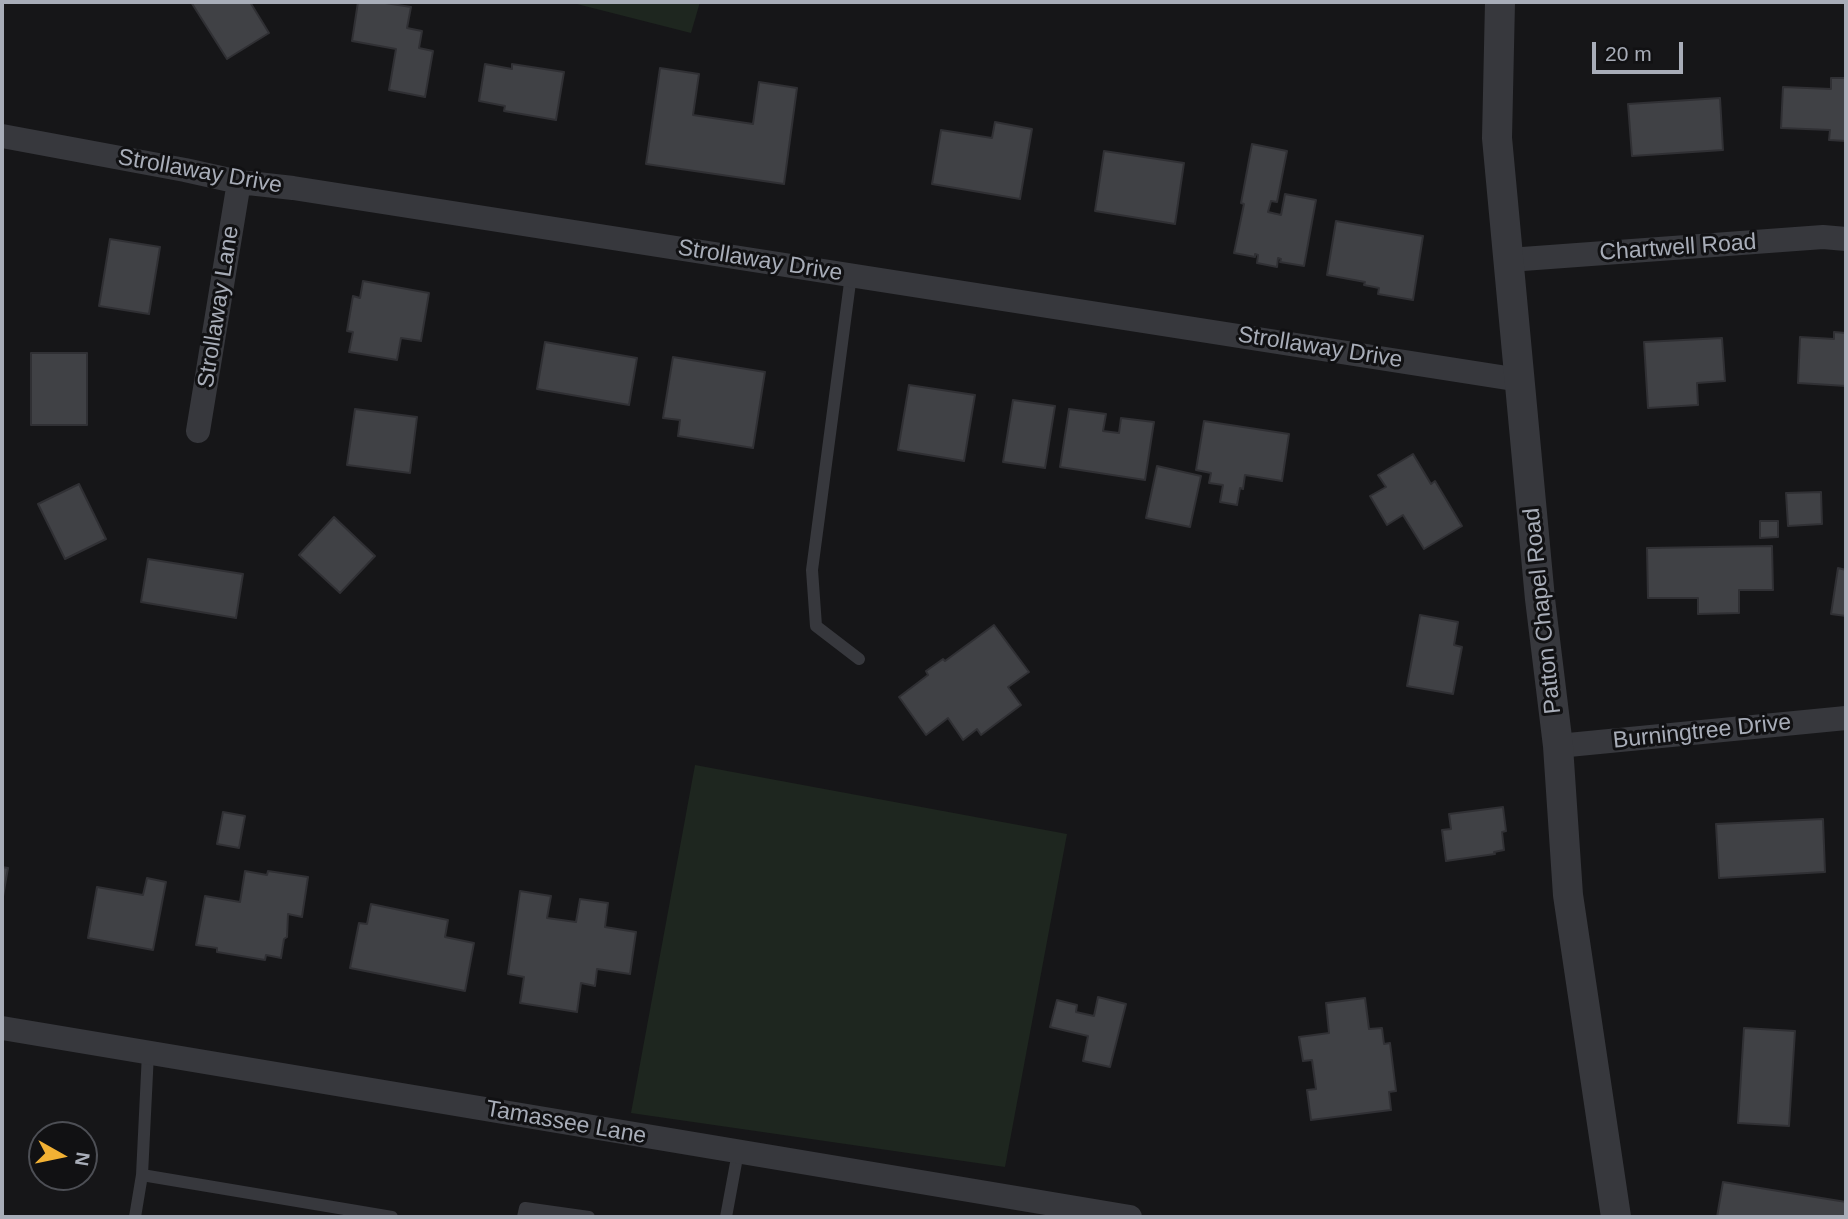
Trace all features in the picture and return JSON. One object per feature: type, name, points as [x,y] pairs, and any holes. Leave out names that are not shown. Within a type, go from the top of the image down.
[{"type":"street","name":"Patton Chapel Road","points":[[1500,2],[1497,138],[1540,599],[1558,746],[1568,895],[1616,1217]]},
{"type":"street","name":"Strollaway Drive","points":[[2,136],[239,182],[293,188],[1520,380]]},
{"type":"street","name":"Strollaway Lane","points":[[198,431],[239,182]]},
{"type":"street","name":"Chartwell Road","points":[[1509,260],[1823,237],[1846,239]]},
{"type":"street","name":"Burningtree Drive","points":[[1558,746],[1846,718]]},
{"type":"street","name":"Tamassee Lane","points":[[2,1028],[1120,1216]]},
{"type":"lane","points":[[851,275],[812,570],[816,626],[859,659]]},
{"type":"lane","points":[[135,1217],[142,1175],[148,1053]]},
{"type":"lane","points":[[726,1217],[738,1152]]},
{"type":"lane","points":[[142,1175],[392,1217]]},
{"type":"lane","points":[[523,1217],[524,1208],[589,1217]]},
{"type":"shaded area","points":[[569,2],[700,2],[691,33]]},
{"type":"shaded area","points":[[695,765],[1067,834],[1005,1167],[631,1113]]},
{"type":"building","points":[[191,2],[250,2],[269,33],[227,59]]},
{"type":"building","points":[[358,2],[411,7],[407,28],[422,31],[419,48],[433,51],[425,97],[389,90],[396,49],[352,41]]},
{"type":"building","points":[[485,64],[512,69],[512,64],[564,72],[556,120],[504,111],[505,106],[479,101]]},
{"type":"building","points":[[660,68],[699,74],[693,115],[753,124],[759,82],[797,88],[784,184],[646,164]]},
{"type":"building","points":[[1831,78],[1846,78],[1846,141],[1829,140],[1830,130],[1781,128],[1783,87],[1831,89]]},
{"type":"building","points":[[1720,98],[1723,150],[1632,156],[1628,104]]},
{"type":"building","points":[[995,122],[1032,129],[1020,199],[932,184],[941,130],[992,138]]},
{"type":"building","points":[[1252,144],[1287,151],[1277,202],[1271,201],[1268,212],[1281,215],[1285,194],[1316,200],[1304,266],[1280,262],[1281,259],[1278,258],[1277,267],[1257,263],[1258,255],[1255,254],[1255,257],[1234,253]]},
{"type":"building","points":[[1104,151],[1184,163],[1175,224],[1095,211]]},
{"type":"building","points":[[1336,221],[1423,236],[1413,300],[1378,294],[1379,288],[1364,285],[1365,282],[1327,275]]},
{"type":"building","points":[[110,239],[160,247],[149,314],[99,306]]},
{"type":"building","points":[[363,281],[429,293],[421,341],[401,338],[397,360],[349,352],[353,332],[347,331],[353,296],[360,298]]},
{"type":"building","points":[[1834,332],[1846,333],[1846,386],[1798,383],[1800,337],[1834,339]]},
{"type":"building","points":[[1722,338],[1725,381],[1697,383],[1698,405],[1648,408],[1644,342]]},
{"type":"building","points":[[545,342],[637,358],[629,405],[537,389]]},
{"type":"building","points":[[31,353],[87,353],[87,425],[31,425]]},
{"type":"building","points":[[673,357],[765,372],[753,448],[678,436],[680,420],[663,418]]},
{"type":"building","points":[[909,385],[975,395],[964,461],[898,450]]},
{"type":"building","points":[[1013,400],[1055,406],[1045,468],[1003,462]]},
{"type":"building","points":[[355,409],[417,417],[410,473],[347,465]]},
{"type":"building","points":[[1069,409],[1106,414],[1103,431],[1119,433],[1121,418],[1154,422],[1145,480],[1060,467]]},
{"type":"building","points":[[1204,421],[1289,434],[1282,481],[1245,475],[1237,505],[1220,502],[1223,485],[1209,483],[1211,473],[1196,470]]},
{"type":"building","points":[[1413,454],[1431,484],[1435,481],[1462,526],[1424,549],[1403,515],[1387,525],[1370,496],[1386,487],[1378,475]]},
{"type":"building","points":[[1157,466],[1201,476],[1190,527],[1146,518]]},
{"type":"building","points":[[79,484],[106,539],[65,559],[38,504]]},
{"type":"building","points":[[1821,492],[1822,524],[1788,526],[1786,493]]},
{"type":"building","points":[[334,517],[375,556],[340,593],[299,555]]},
{"type":"building","points":[[1760,521],[1778,521],[1778,537],[1760,538]]},
{"type":"building","points":[[1772,546],[1773,590],[1739,590],[1739,613],[1698,614],[1698,598],[1648,598],[1647,548]]},
{"type":"building","points":[[148,559],[243,574],[236,618],[141,602]]},
{"type":"building","points":[[1838,568],[1846,570],[1846,616],[1831,614]]},
{"type":"building","points":[[1420,615],[1458,622],[1454,645],[1462,647],[1453,694],[1407,686]]},
{"type":"building","points":[[994,625],[1029,672],[1008,687],[1021,705],[981,735],[977,729],[963,740],[948,718],[926,735],[899,697],[928,675],[926,671],[943,659],[945,661]]},
{"type":"building","points":[[1503,807],[1506,831],[1502,832],[1504,850],[1494,852],[1495,854],[1446,861],[1442,830],[1451,829],[1449,814]]},
{"type":"building","points":[[223,812],[245,816],[239,848],[217,844]]},
{"type":"building","points":[[1823,819],[1825,872],[1719,878],[1716,824]]},
{"type":"building","points":[[2,867],[8,868],[2,902]]},
{"type":"building","points":[[245,871],[267,875],[268,871],[308,877],[302,917],[288,914],[287,937],[284,939],[281,958],[266,955],[265,960],[217,952],[217,948],[196,945],[205,896],[240,902]]},
{"type":"building","points":[[147,878],[166,882],[153,950],[88,938],[97,887],[143,895]]},
{"type":"building","points":[[520,891],[551,896],[547,918],[576,922],[580,899],[608,903],[605,927],[636,932],[630,974],[597,969],[595,986],[581,983],[577,1012],[520,1003],[524,977],[508,974]]},
{"type":"building","points":[[371,904],[448,920],[445,937],[474,943],[465,991],[350,968],[359,923],[367,924]]},
{"type":"building","points":[[1098,997],[1126,1004],[1110,1067],[1083,1061],[1088,1036],[1050,1027],[1057,1000],[1077,1005],[1076,1012],[1094,1016]]},
{"type":"building","points":[[1365,998],[1369,1029],[1382,1028],[1384,1044],[1390,1043],[1396,1091],[1389,1092],[1391,1110],[1311,1120],[1307,1090],[1316,1089],[1312,1060],[1303,1061],[1299,1037],[1329,1033],[1326,1003]]},
{"type":"building","points":[[1744,1028],[1795,1031],[1789,1126],[1738,1123]]},
{"type":"building","points":[[1723,1182],[1846,1202],[1845,1217],[1717,1217]]}]
